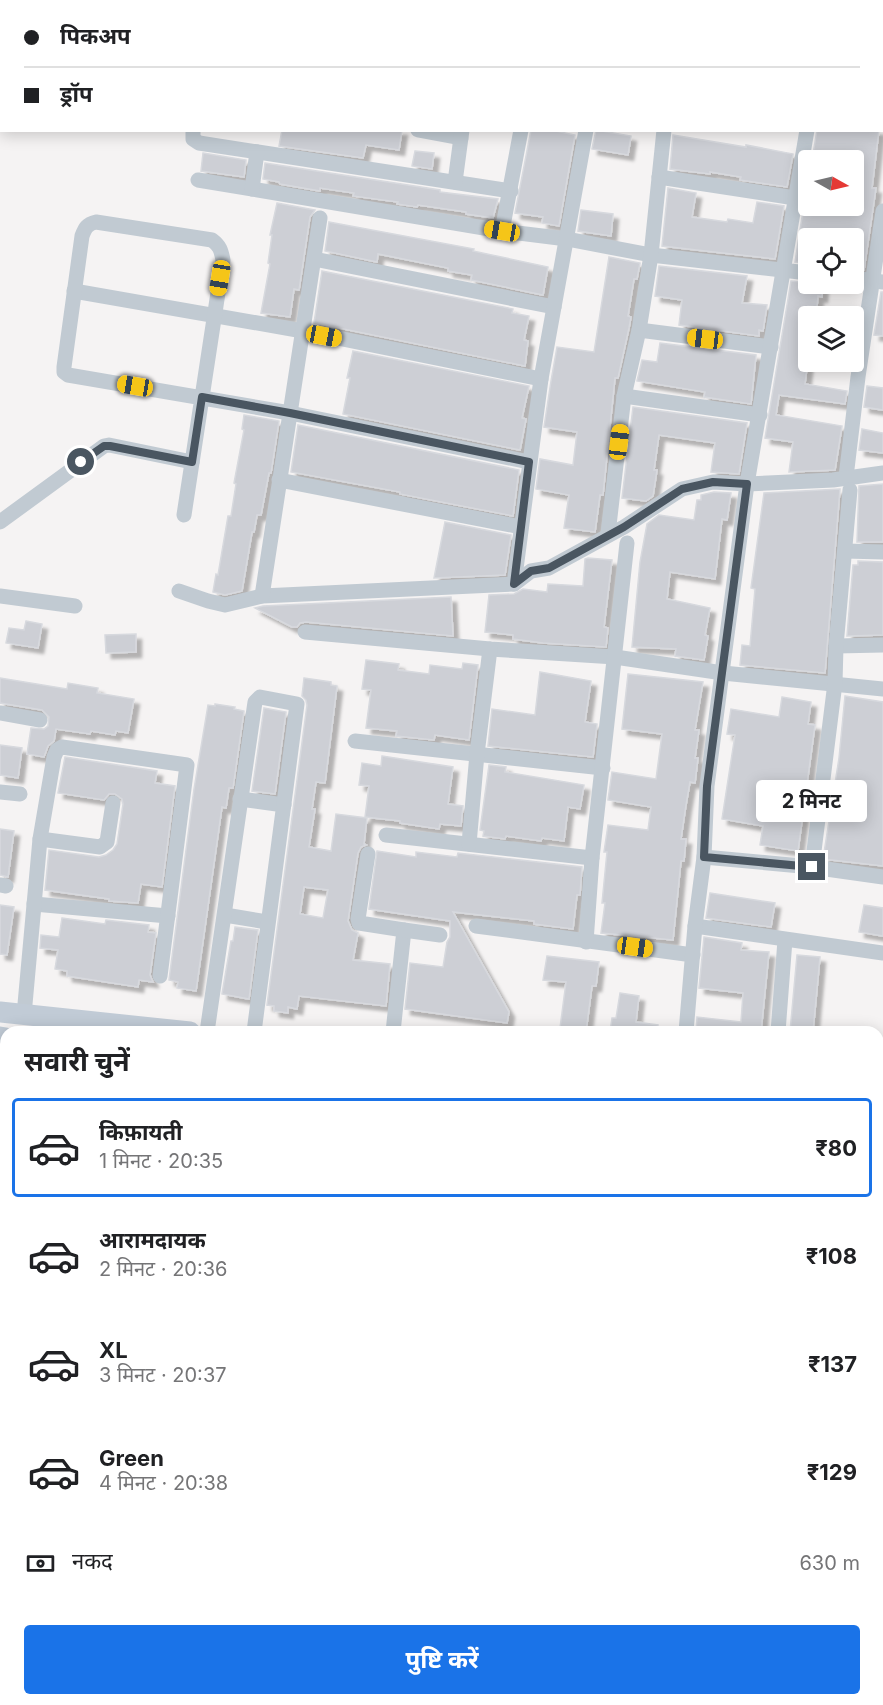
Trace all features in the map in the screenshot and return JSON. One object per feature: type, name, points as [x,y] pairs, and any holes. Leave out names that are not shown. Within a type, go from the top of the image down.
[{"type":"main road","points":[[0,1012],[98,1026]]},
{"type":"street","points":[[193,132],[193,139],[199,143],[511,191]]},
{"type":"street","points":[[440,132],[462,134],[455,182]]},
{"type":"street","points":[[502,231],[521,132]]},
{"type":"street","points":[[514,584],[542,379],[586,132]]},
{"type":"street","points":[[608,534],[624,396],[639,330],[651,255],[664,132]]},
{"type":"street","points":[[687,1026],[695,926],[704,857],[707,786],[747,484],[807,132]]},
{"type":"street","points":[[252,189],[257,152]]},
{"type":"street","points":[[659,177],[795,198]]},
{"type":"street","points":[[198,180],[502,231],[567,239],[651,255],[798,272]]},
{"type":"street","points":[[812,867],[835,683],[848,484],[858,376],[878,281],[883,211]]},
{"type":"street","points":[[262,596],[320,218]]},
{"type":"street","points":[[184,515],[202,397],[214,316],[223,260],[219,245],[212,240],[96,222],[90,223],[85,227],[82,236],[74,291],[64,372],[69,375],[202,397],[290,413],[529,462]]},
{"type":"street","points":[[314,259],[554,307]]},
{"type":"street","points":[[74,291],[303,331],[542,379]]},
{"type":"street","points":[[639,330],[771,347]]},
{"type":"street","points":[[624,396],[760,415]]},
{"type":"street","points":[[0,522],[104,446],[192,462]]},
{"type":"street","points":[[179,591],[225,605],[262,596],[514,584],[531,571],[549,568],[624,527],[682,489],[713,482],[747,484],[833,480],[848,484],[883,473]]},
{"type":"street","points":[[279,480],[521,527]]},
{"type":"street","points":[[586,942],[592,858],[627,543]]},
{"type":"street","points":[[845,551],[883,552]]},
{"type":"street","points":[[0,596],[75,606]]},
{"type":"street","points":[[305,632],[490,649],[615,657],[723,673],[883,689]]},
{"type":"street","points":[[836,646],[883,645]]},
{"type":"street","points":[[470,844],[477,754],[490,649]]},
{"type":"street","points":[[208,1026],[255,702],[260,697],[297,703],[255,1026]]},
{"type":"street","points":[[0,713],[40,720]]},
{"type":"street","points":[[355,741],[603,768]]},
{"type":"street","points":[[24,1014],[40,839],[54,757],[57,750],[62,747],[188,765],[159,976]]},
{"type":"street","points":[[0,792],[20,794]]},
{"type":"street","points":[[240,799],[284,805]]},
{"type":"street","points":[[40,839],[104,846],[107,843],[113,803]]},
{"type":"street","points":[[386,835],[592,858]]},
{"type":"street","points":[[368,854],[359,923],[440,935]]},
{"type":"street","points":[[704,857],[883,876]]},
{"type":"street","points":[[34,904],[168,916]]},
{"type":"street","points":[[225,915],[267,922]]},
{"type":"street","points":[[476,926],[693,955]]},
{"type":"street","points":[[695,926],[883,953]]},
{"type":"street","points":[[394,1026],[404,930]]},
{"type":"street","points":[[778,1026],[785,940]]},
{"type":"building","points":[[282,132],[402,132],[399,150],[366,145],[363,158],[279,146]]},
{"type":"building","points":[[531,132],[561,132],[575,135],[559,226],[542,223],[543,217],[515,213]]},
{"type":"building","points":[[596,132],[631,136],[628,155],[592,149]]},
{"type":"building","points":[[817,132],[879,132],[872,188],[876,188],[864,270],[864,228],[800,228],[802,216],[864,216],[864,150],[814,150]]},
{"type":"building","points":[[673,135],[793,154],[787,187],[740,180],[741,177],[710,172],[710,174],[670,169]]},
{"type":"building","points":[[415,151],[434,153],[432,169],[412,166]]},
{"type":"building","points":[[203,153],[246,160],[244,177],[201,171]]},
{"type":"building","points":[[265,163],[440,190],[440,192],[498,199],[493,218],[418,205],[417,207],[397,204],[398,202],[353,196],[354,193],[320,188],[320,191],[263,179]]},
{"type":"building","points":[[668,188],[696,193],[692,217],[753,223],[757,202],[784,206],[775,259],[662,246]]},
{"type":"building","points":[[277,203],[315,210],[310,217],[299,290],[294,289],[290,317],[261,313],[270,264],[268,263],[272,235],[270,235]]},
{"type":"building","points":[[581,210],[613,214],[611,236],[578,231]]},
{"type":"building","points":[[329,222],[474,249],[473,251],[548,267],[543,295],[471,280],[472,275],[448,271],[448,268],[378,254],[377,262],[325,251]]},
{"type":"building","points":[[798,243],[798,262],[795,262]]},
{"type":"building","points":[[609,257],[640,263],[637,279],[634,279],[628,316],[631,317],[629,328],[618,378],[615,378],[603,495],[600,495],[595,532],[564,528],[569,495],[536,489],[540,459],[573,465],[577,432],[544,427],[551,381],[557,347],[594,352]]},
{"type":"building","points":[[659,266],[747,276],[742,303],[767,305],[763,331],[759,330],[759,336],[679,325],[682,300],[655,296]]},
{"type":"building","points":[[322,271],[513,309],[512,313],[529,316],[524,340],[528,341],[525,366],[314,323]]},
{"type":"building","points":[[791,281],[798,282],[798,294],[822,294],[822,297],[818,296],[817,306],[798,306],[798,372],[806,372],[805,384],[847,391],[845,404],[779,395],[776,415],[842,426],[835,470],[789,472],[793,442],[765,438]]},
{"type":"building","points":[[881,292],[883,292],[883,336],[874,335]]},
{"type":"building","points":[[660,343],[756,355],[751,404],[704,397],[705,392],[637,381],[642,360],[657,362]]},
{"type":"building","points":[[353,351],[529,386],[522,418],[526,419],[520,450],[343,414]]},
{"type":"building","points":[[867,386],[883,388],[883,410],[864,407]]},
{"type":"building","points":[[633,407],[747,423],[739,474],[711,472],[715,443],[659,435],[653,496],[646,501],[622,498]]},
{"type":"building","points":[[244,415],[279,421],[271,473],[269,473],[261,515],[257,515],[254,532],[252,532],[242,591],[225,595],[213,592],[228,516],[231,516],[236,484],[234,483],[244,430],[242,429]]},
{"type":"building","points":[[298,425],[519,470],[513,516],[291,472]]},
{"type":"building","points":[[862,429],[883,433],[883,453],[859,450]]},
{"type":"building","points":[[883,484],[883,542],[857,542],[859,486]]},
{"type":"building","points":[[840,489],[825,673],[740,665],[742,645],[750,646],[755,589],[751,588],[764,493]]},
{"type":"building","points":[[714,492],[731,493],[727,520],[722,519],[715,579],[670,572],[667,599],[710,608],[705,635],[708,636],[704,660],[675,656],[676,649],[632,647],[640,562],[647,524],[659,515],[694,520],[697,500],[701,500],[701,495]]},
{"type":"building","points":[[445,522],[511,535],[505,575],[434,578]]},
{"type":"building","points":[[585,559],[612,560],[604,627],[608,628],[606,647],[543,643],[513,639],[513,635],[485,632],[489,595],[514,594],[523,589],[547,592],[548,584],[583,586]]},
{"type":"building","points":[[858,561],[883,562],[883,635],[847,636],[853,565],[858,565]]},
{"type":"building","points":[[451,597],[453,636],[306,622],[292,627],[255,608],[263,606]]},
{"type":"building","points":[[26,621],[42,624],[38,648],[6,643],[9,628],[24,630]]},
{"type":"building","points":[[136,634],[136,652],[106,653],[105,635]]},
{"type":"building","points":[[366,660],[399,664],[398,670],[429,674],[430,665],[462,669],[463,663],[478,665],[469,740],[435,735],[434,740],[396,736],[397,731],[366,728],[371,690],[362,689]]},
{"type":"building","points":[[540,672],[591,681],[585,722],[597,724],[593,757],[488,746],[492,709],[535,715]]},
{"type":"building","points":[[628,674],[703,682],[695,730],[699,730],[695,758],[698,758],[695,783],[690,782],[681,839],[686,839],[684,861],[681,861],[673,940],[601,933],[607,852],[604,852],[608,825],[648,830],[651,807],[608,800],[612,772],[656,779],[662,734],[622,729]]},
{"type":"building","points":[[0,678],[67,689],[68,683],[98,688],[97,693],[134,699],[128,733],[116,731],[115,735],[91,731],[90,734],[56,729],[54,741],[48,746],[44,757],[27,754],[31,728],[44,729],[48,726],[49,717],[42,710],[0,703]]},
{"type":"building","points":[[304,678],[331,682],[331,685],[337,686],[325,783],[316,782],[312,809],[315,809],[309,847],[331,851],[336,814],[367,818],[364,844],[366,845],[361,847],[358,853],[348,921],[352,930],[358,933],[353,960],[390,964],[386,1006],[299,996],[297,1009],[288,1007],[288,1013],[274,1011],[274,1006],[267,1005],[307,705],[302,696]],"holes":[[[304,887],[328,890],[323,918],[300,914]]]},
{"type":"building","points":[[845,696],[883,702],[883,866],[823,859],[839,758]]},
{"type":"building","points":[[782,697],[811,702],[808,724],[815,725],[798,851],[760,845],[763,826],[722,819],[735,735],[727,734],[731,709],[779,717]]},
{"type":"building","points":[[215,704],[244,711],[233,788],[229,788],[226,808],[222,807],[196,991],[177,988],[178,982],[169,980],[194,789],[208,705],[215,706]]},
{"type":"building","points":[[264,708],[286,712],[275,794],[252,791]]},
{"type":"building","points":[[0,745],[22,748],[18,778],[0,775]]},
{"type":"building","points":[[382,756],[453,767],[448,804],[463,806],[461,826],[440,824],[439,829],[365,817],[369,786],[359,785],[362,763],[381,766]]},
{"type":"building","points":[[65,757],[157,771],[155,783],[175,786],[162,887],[141,884],[138,903],[109,901],[109,899],[45,890],[49,850],[99,857],[113,850],[117,844],[122,799],[115,794],[109,794],[104,800],[58,793]]},
{"type":"building","points":[[489,765],[506,767],[505,772],[584,785],[580,809],[568,807],[564,841],[483,836],[484,831],[480,830]]},
{"type":"building","points":[[0,829],[14,831],[8,877],[0,875]]},
{"type":"building","points":[[377,851],[416,857],[416,852],[457,857],[458,853],[582,867],[580,895],[577,895],[573,929],[534,924],[534,921],[453,912],[509,1012],[507,1023],[405,1009],[410,963],[443,967],[450,937],[450,921],[369,909]]},
{"type":"building","points":[[710,893],[775,903],[771,927],[706,918]]},
{"type":"building","points":[[0,905],[14,907],[7,955],[0,954]]},
{"type":"building","points":[[864,905],[883,908],[883,936],[859,932]]},
{"type":"building","points":[[62,918],[105,924],[106,920],[149,925],[148,932],[156,933],[150,975],[153,982],[139,980],[138,987],[67,976],[67,971],[55,969],[58,950],[40,948],[41,935],[59,937]]},
{"type":"building","points":[[235,927],[258,930],[249,999],[222,994]]},
{"type":"building","points":[[704,937],[742,943],[741,950],[769,952],[762,1026],[696,1026],[697,1017],[741,1022],[743,993],[699,988]]},
{"type":"building","points":[[797,955],[820,957],[814,1026],[791,1026]]},
{"type":"building","points":[[547,956],[599,962],[596,986],[592,986],[587,1026],[560,1026],[566,982],[543,980]]},
{"type":"building","points":[[620,993],[639,996],[636,1022],[658,1026],[611,1026],[612,1018],[616,1018]]},
{"type":"route","points":[[81,462],[104,446],[192,462],[202,397],[529,462],[514,584],[531,571],[549,568],[624,527],[682,489],[713,482],[747,484],[707,786],[704,857],[812,867]]}]
